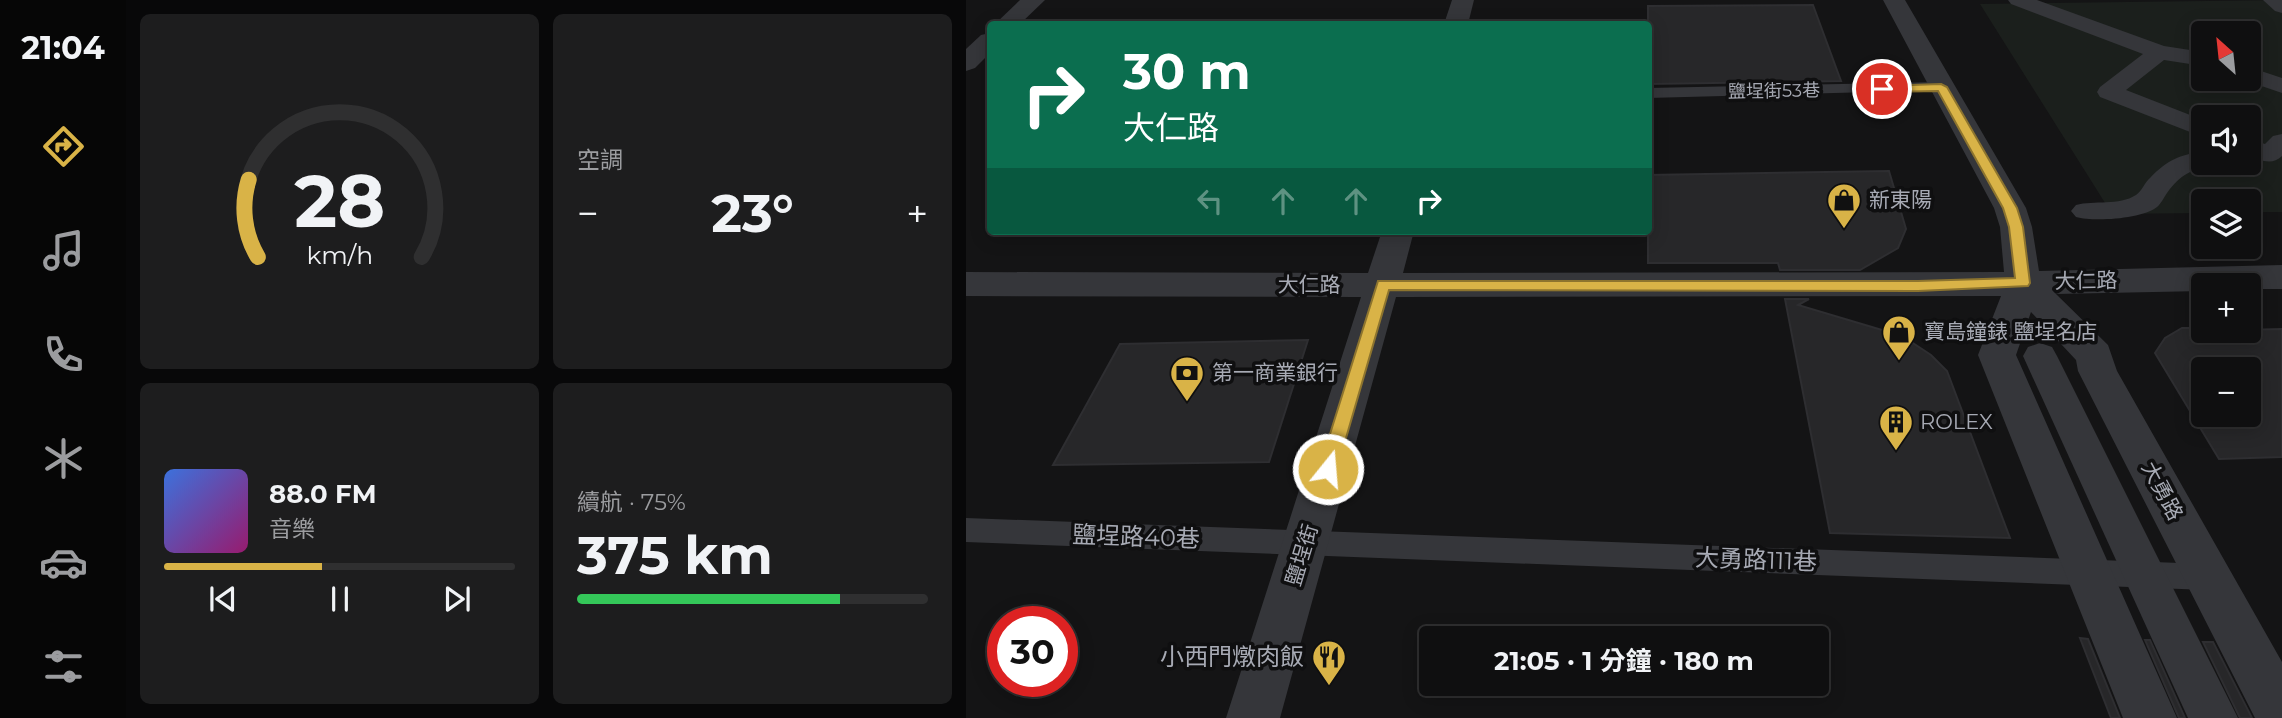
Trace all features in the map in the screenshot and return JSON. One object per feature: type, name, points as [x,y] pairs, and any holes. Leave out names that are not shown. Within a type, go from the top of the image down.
[{"type":"street","points":[[1010,21],[1034,0]]},
{"type":"street","points":[[1457,21],[1463,0]]},
{"type":"street","points":[[1894,0],[2010,208],[2016,227],[2023,283],[1997,355],[2150,718]]},
{"type":"street","points":[[2018,0],[2159,52],[2191,57]]},
{"type":"street","points":[[2273,0],[2282,7]]},
{"type":"street","points":[[966,63],[987,43]]},
{"type":"street","points":[[2159,52],[2109,92],[2191,124]]},
{"type":"street","points":[[2261,78],[2282,86]]},
{"type":"street","points":[[2261,151],[2269,154],[2282,142]]},
{"type":"street","points":[[2086,211],[2118,210],[2147,201],[2158,185],[2182,163],[2191,161]]},
{"type":"street","name":"鹽埕街","points":[[1253,718],[1397,235]]},
{"type":"street","name":"大仁路","points":[[966,284],[1918,286],[2282,277]]},
{"type":"street","name":"大勇路","points":[[2023,283],[2094,355],[2098,371],[2282,715]]},
{"type":"street","points":[[2040,356],[2213,718]]},
{"type":"lane","name":"鹽埕街53巷","points":[[1652,93],[1941,87]]},
{"type":"lane","name":"鹽埕路40巷","points":[[966,530],[1305,544]]},
{"type":"lane","name":"大勇路111巷","points":[[1305,544],[2207,577]]},
{"type":"shaded area","points":[[2282,0],[2282,212],[2261,212],[2261,189],[2191,189],[2191,213],[2112,214],[1980,4]]},
{"type":"building","points":[[1813,5],[1841,81],[1652,84],[1652,21],[1648,21],[1648,6]]},
{"type":"building","points":[[1889,171],[1906,229],[1898,248],[1860,270],[1780,270],[1778,263],[1648,263],[1648,235],[1652,235],[1652,175]]},
{"type":"building","name":"ROLEX","points":[[1785,299],[1809,299],[1798,305],[1902,336],[1931,355],[1947,371],[2010,538],[1830,533]]},
{"type":"building","points":[[2182,328],[2191,328],[2191,343],[2261,343],[2261,330],[2282,329],[2282,457],[2219,459],[2200,427],[2261,427],[2261,357],[2191,357],[2191,413],[2155,353],[2165,338]]},
{"type":"building","name":"第一商業銀行","points":[[1308,340],[1269,462],[1053,465],[1120,344]]},
{"type":"building","points":[[2080,638],[2088,639],[2120,718],[2111,718]]},
{"type":"building","points":[[2145,640],[2150,640],[2185,718],[2179,718]]},
{"type":"building","points":[[2203,642],[2213,642],[2252,718],[2240,718]]},
{"type":"place","name":"新東陽","points":[[1844,230]]},
{"type":"place","name":"寶島鐘錶 鹽埕名店","points":[[1899,362]]},
{"type":"place","name":"第一商業銀行","points":[[1187,403]]},
{"type":"place","name":"ROLEX","points":[[1896,452]]},
{"type":"place","name":"小西門燉肉飯","points":[[1329,687]]},
{"type":"route","points":[[1328,469],[1383,285],[1918,286],[2023,283],[2016,227],[2010,208],[1941,87],[1882,89]]}]
